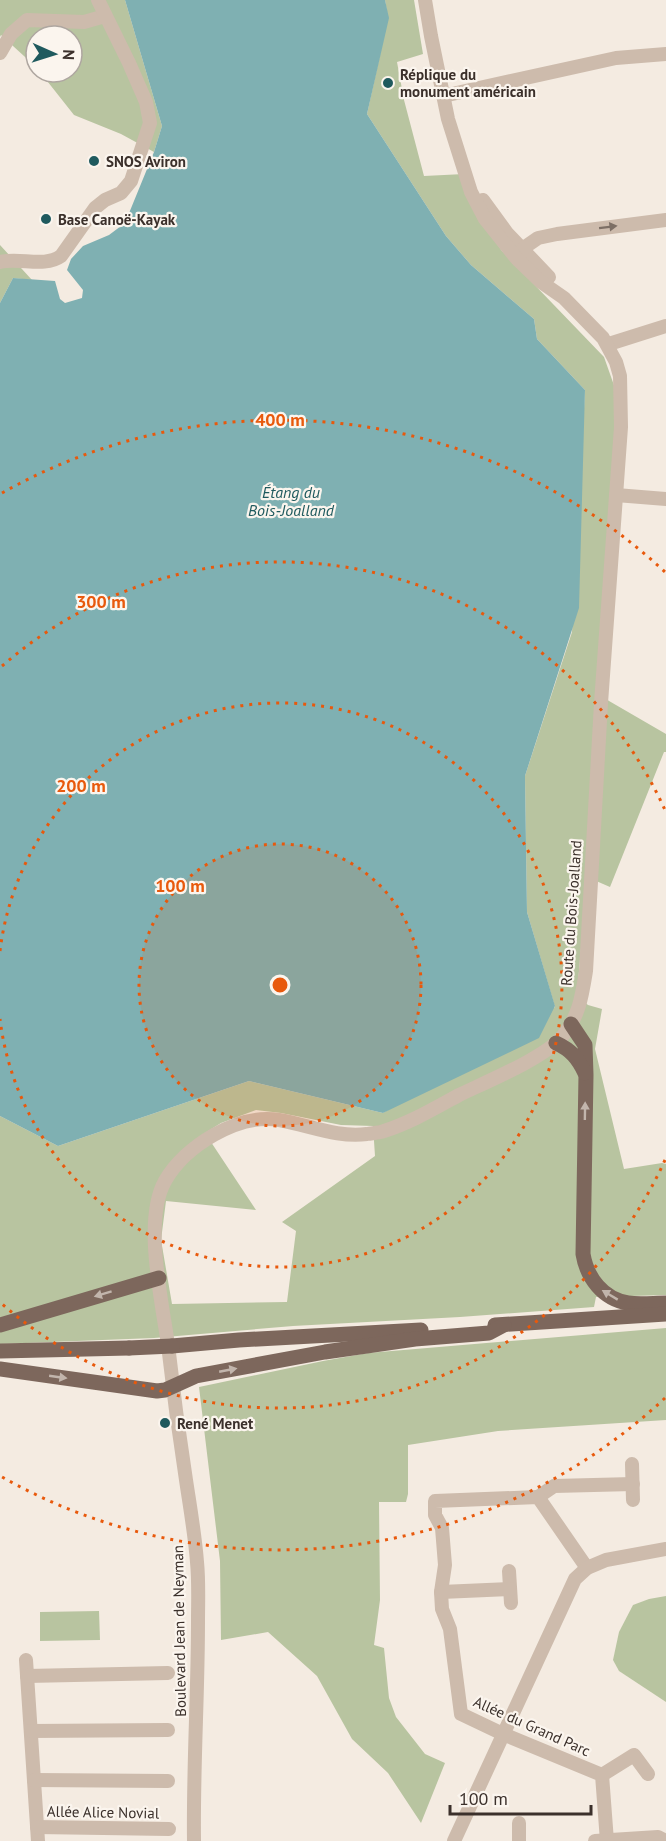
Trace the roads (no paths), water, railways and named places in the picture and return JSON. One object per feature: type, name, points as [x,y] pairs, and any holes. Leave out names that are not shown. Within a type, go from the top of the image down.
[{"type":"main road","points":[[572,1024],[585,1045],[582,1254],[585,1266],[591,1278],[609,1297],[628,1304],[666,1303]]},
{"type":"main road","points":[[556,1043],[572,1052],[586,1075]]},
{"type":"main road","points":[[0,1326],[159,1278]]},
{"type":"main road","points":[[0,1351],[172,1346],[666,1314]]},
{"type":"main road","points":[[0,1369],[157,1391],[196,1376],[325,1352],[415,1339],[489,1333],[504,1325]]},
{"type":"street","points":[[0,262],[11,259],[48,262],[56,260],[95,208],[105,200],[121,193],[131,181],[150,123],[146,102],[98,0]]},
{"type":"street","name":"Route du Bois-Joalland","points":[[426,0],[436,63],[447,95]]},
{"type":"street","name":"Route du Bois-Joalland","points":[[172,1386],[159,1278],[155,1215],[165,1180],[182,1159],[203,1141],[226,1128],[250,1120],[267,1118],[280,1120],[334,1133],[362,1134],[384,1131],[515,1068],[556,1043],[572,1024],[580,1005],[586,971],[622,395],[616,362],[609,347],[588,321],[564,298],[550,278],[523,256],[485,219],[471,192],[448,119],[447,95],[426,0]]},
{"type":"street","points":[[0,53],[12,34],[27,21],[84,22],[105,16]]},
{"type":"street","points":[[447,95],[616,58],[666,54]]},
{"type":"street","points":[[502,235],[544,237],[666,220]]},
{"type":"street","points":[[523,256],[544,237]]},
{"type":"street","points":[[609,347],[612,343],[666,326]]},
{"type":"street","points":[[616,495],[666,499]]},
{"type":"street","name":"Boulevard Jean de Neyman","points":[[172,1386],[197,1563],[198,1683],[194,1841]]},
{"type":"street","points":[[632,1464],[633,1500]]},
{"type":"street","points":[[587,1568],[538,1497],[554,1486],[633,1484]]},
{"type":"street","name":"Allée du Grand Parc","points":[[538,1497],[435,1502],[435,1515],[442,1528],[445,1565],[441,1592],[442,1609],[450,1629],[461,1714],[603,1776]]},
{"type":"street","points":[[454,1841],[575,1579],[587,1568],[628,1555],[666,1549]]},
{"type":"street","points":[[509,1571],[511,1603]]},
{"type":"street","points":[[441,1592],[510,1588]]},
{"type":"street","points":[[26,1660],[37,1834]]},
{"type":"street","points":[[27,1676],[168,1673]]},
{"type":"street","points":[[31,1731],[168,1730]]},
{"type":"street","points":[[648,1774],[634,1755],[603,1776],[603,1841],[658,1837],[666,1841]]},
{"type":"street","points":[[34,1780],[168,1781]]},
{"type":"street","points":[[519,1823],[519,1841]]},
{"type":"street","name":"Allée Alice Novial","points":[[37,1834],[169,1829]]},
{"type":"water","name":"Étang du Bois-Joalland","points":[[125,0],[385,0],[389,18],[367,114],[446,236],[471,265],[534,319],[537,339],[585,390],[579,608],[525,776],[527,912],[555,1006],[539,1038],[383,1113],[249,1081],[58,1146],[0,1116],[0,303],[13,278],[55,281],[60,299],[65,303],[82,298],[83,290],[67,270],[71,259],[83,246],[109,235],[125,223],[162,126]]},
{"type":"place","name":"Réplique du monument américain","points":[[388,83]]},
{"type":"place","name":"SNOS Aviron","points":[[94,161]]},
{"type":"place","name":"Base Canoë-Kayak","points":[[46,219]]},
{"type":"place","name":"René Menet","points":[[165,1423]]}]
